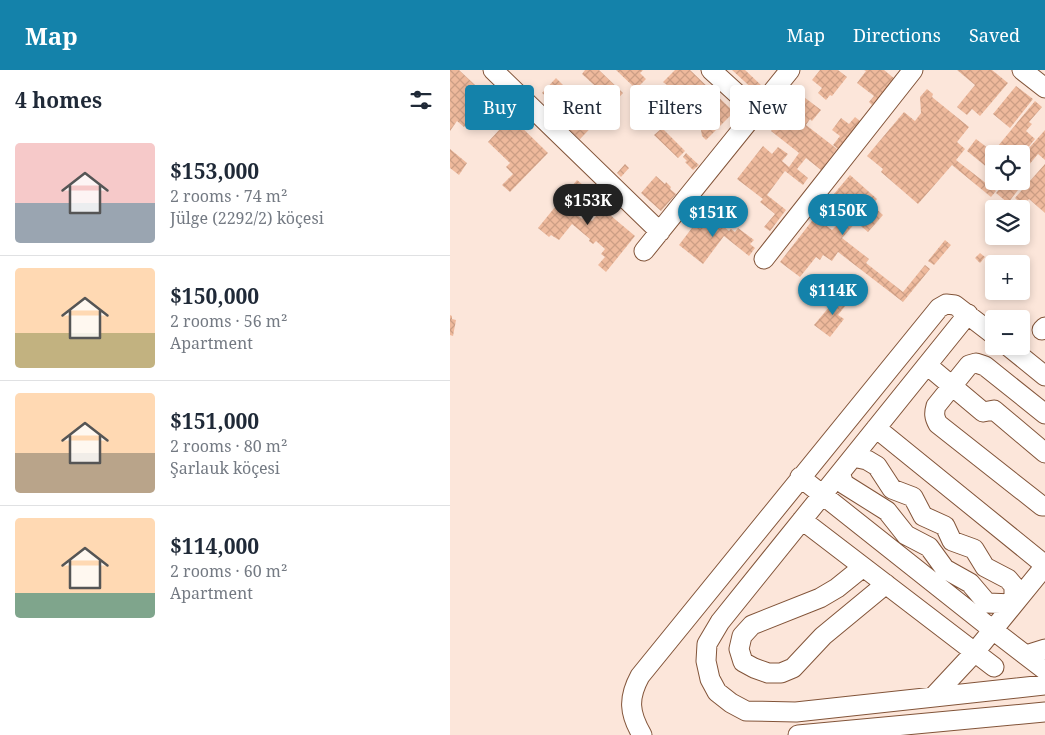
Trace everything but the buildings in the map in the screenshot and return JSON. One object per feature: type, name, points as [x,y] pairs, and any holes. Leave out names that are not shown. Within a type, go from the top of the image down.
[{"type":"street","points":[[492,70],[660,232]]},
{"type":"street","points":[[712,70],[730,87]]},
{"type":"street","points":[[778,85],[790,70]]},
{"type":"street","points":[[764,259],[913,70]]},
{"type":"street","points":[[1022,70],[1045,88]]},
{"type":"street","points":[[644,251],[741,130]]},
{"type":"street","points":[[642,735],[631,709],[633,688],[640,676],[938,308],[946,304],[956,305],[985,328]]},
{"type":"street","points":[[968,314],[720,622],[707,644],[706,661],[710,679],[717,692],[731,703],[746,711],[796,712],[1045,685]]},
{"type":"street","points":[[1019,355],[1045,376]]},
{"type":"street","points":[[1045,414],[985,366],[976,363],[969,365],[934,411],[938,424],[1042,506],[1045,506]]},
{"type":"street","points":[[927,365],[983,412],[994,410],[1045,453]]},
{"type":"street","points":[[876,428],[1045,565],[993,630],[933,697]]},
{"type":"street","points":[[853,457],[867,460],[878,466],[892,489],[913,498],[924,516],[945,526],[952,541],[974,549],[985,567],[1008,579],[1014,586],[1014,604]]},
{"type":"street","points":[[840,473],[844,484],[887,511],[906,535],[929,547],[946,569],[970,583],[987,603],[1014,604]]},
{"type":"street","points":[[800,477],[1045,670]]},
{"type":"street","points":[[802,520],[994,667]]},
{"type":"street","points":[[863,567],[837,588],[820,598],[752,625],[742,636],[739,649],[743,662],[768,673],[780,673],[794,668],[823,636],[886,584]]},
{"type":"street","points":[[1026,655],[1045,649]]},
{"type":"street","points":[[798,735],[1045,712]]}]
